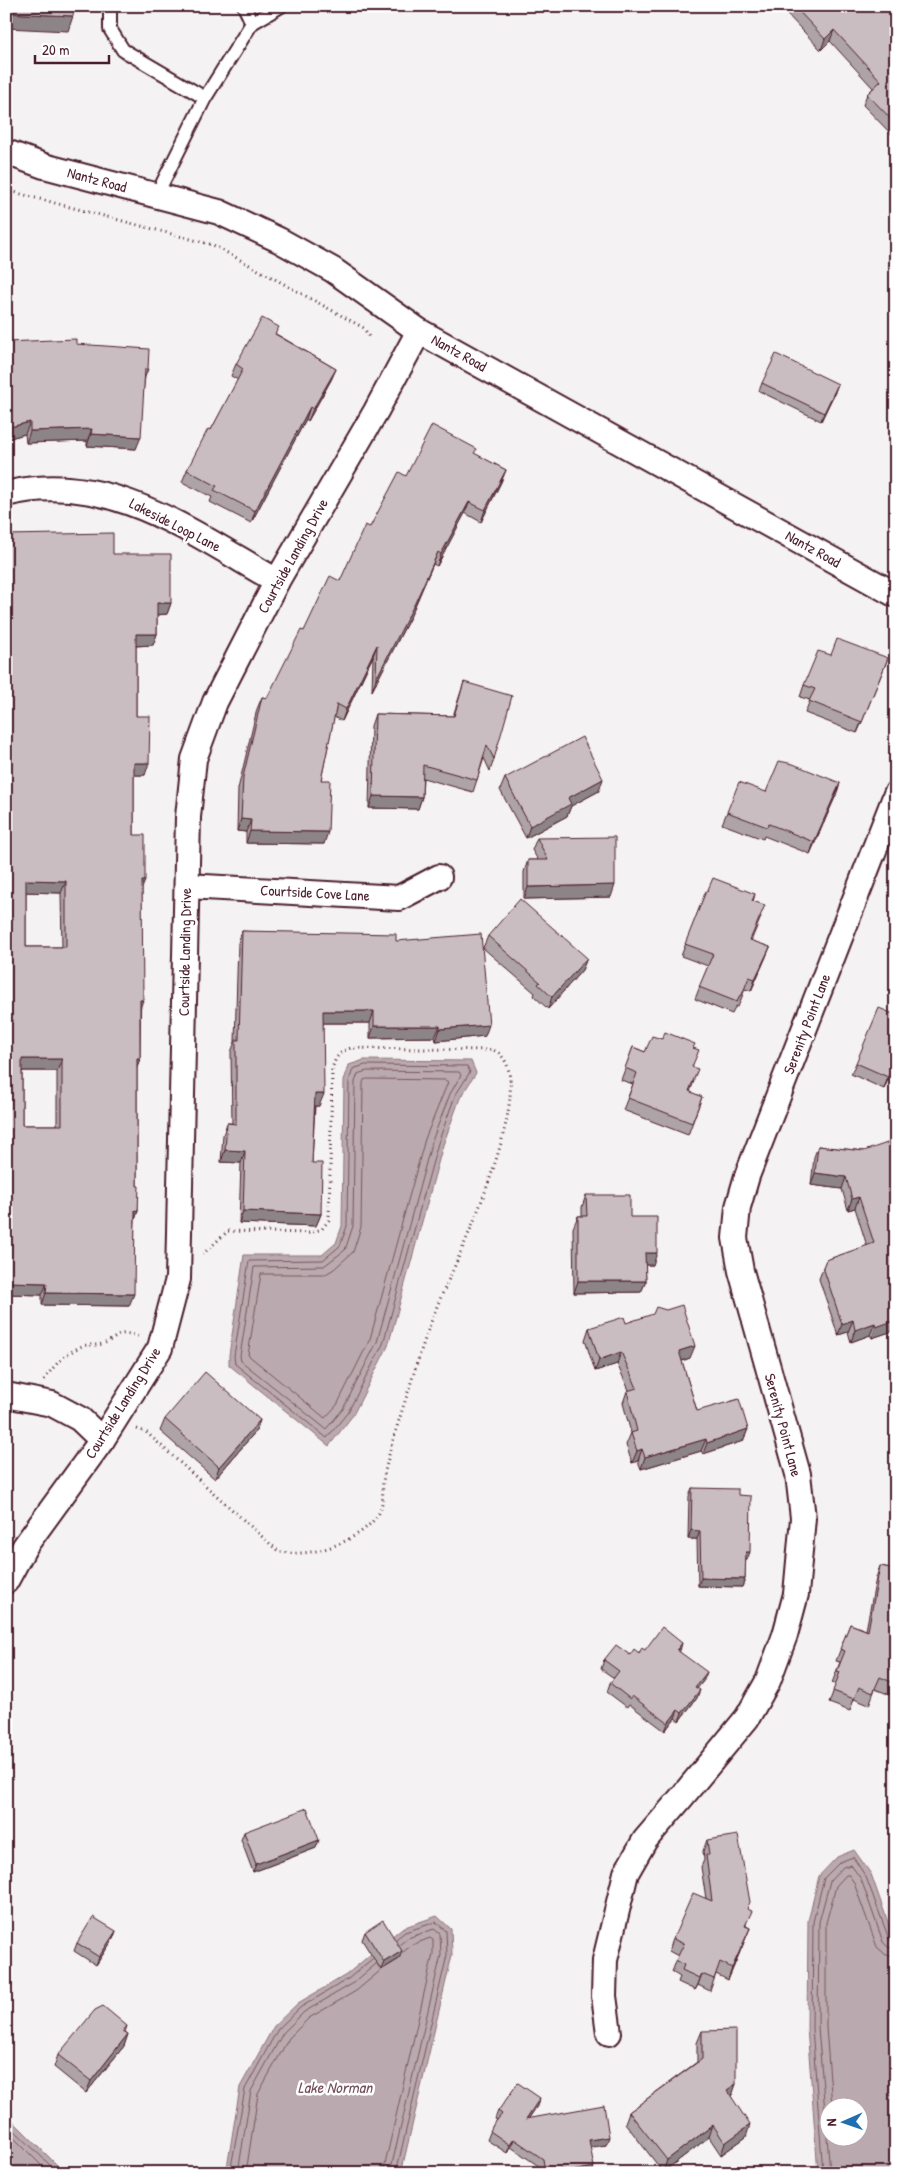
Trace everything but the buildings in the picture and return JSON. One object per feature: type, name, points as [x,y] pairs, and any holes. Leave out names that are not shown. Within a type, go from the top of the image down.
[{"type":"street","name":"Nantz Road","points":[[6,152],[44,166],[219,212],[279,240],[333,270],[419,330],[896,595]]},
{"type":"street","name":"Courtside Landing Drive","points":[[6,1581],[25,1546],[102,1440],[160,1348],[178,1279],[188,817],[194,759],[215,702],[278,581],[376,411],[419,330]]},
{"type":"street","name":"Lakeside Loop Lane","points":[[6,494],[30,488],[98,492],[118,497],[152,510],[278,581]]},
{"type":"street","name":"Serenity Point Lane","points":[[609,2033],[604,1996],[605,1960],[626,1873],[645,1840],[747,1718],[768,1681],[785,1635],[796,1594],[803,1518],[798,1474],[741,1271],[735,1238],[738,1207],[747,1176],[896,794]]},
{"type":"street","name":"Courtside Cove Lane","points":[[187,886],[399,898],[439,877]]},
{"type":"street","points":[[6,1395],[52,1404],[80,1419],[102,1440]]},
{"type":"lane","points":[[110,6],[110,29],[122,50],[205,98]]},
{"type":"lane","points":[[244,6],[252,23]]},
{"type":"lane","points":[[156,196],[205,98],[252,23],[280,6]]},
{"type":"path","points":[[6,190],[213,245],[364,328],[370,338]]},
{"type":"path","points":[[136,1429],[146,1432],[278,1551],[287,1554],[305,1553],[345,1543],[364,1531],[378,1514],[383,1503],[383,1478],[409,1388],[440,1301],[487,1190],[508,1110],[511,1085],[507,1063],[500,1053],[493,1050],[352,1048],[342,1051],[335,1059],[332,1070],[329,1220],[322,1229],[309,1233],[228,1231],[198,1259]]},
{"type":"path","points":[[44,1380],[62,1358],[83,1346],[104,1343],[120,1333],[138,1336]]},
{"type":"water","points":[[364,1060],[471,1061],[476,1073],[460,1098],[443,1145],[388,1346],[353,1415],[329,1446],[229,1365],[229,1355],[244,1255],[322,1255],[336,1243],[342,1226],[344,1080],[349,1065]]},
{"type":"water","points":[[854,1850],[871,1874],[896,1945],[896,2173],[818,2173],[807,2028],[808,1921],[819,1876],[837,1857]]},
{"type":"water","name":"Lake Norman","points":[[437,1916],[451,1929],[452,1955],[401,2173],[224,2173],[227,2168],[240,2087],[274,2026],[298,2003],[346,1975],[402,1928]]},
{"type":"water","points":[[6,2116],[12,2120],[65,2173],[6,2173]]}]
